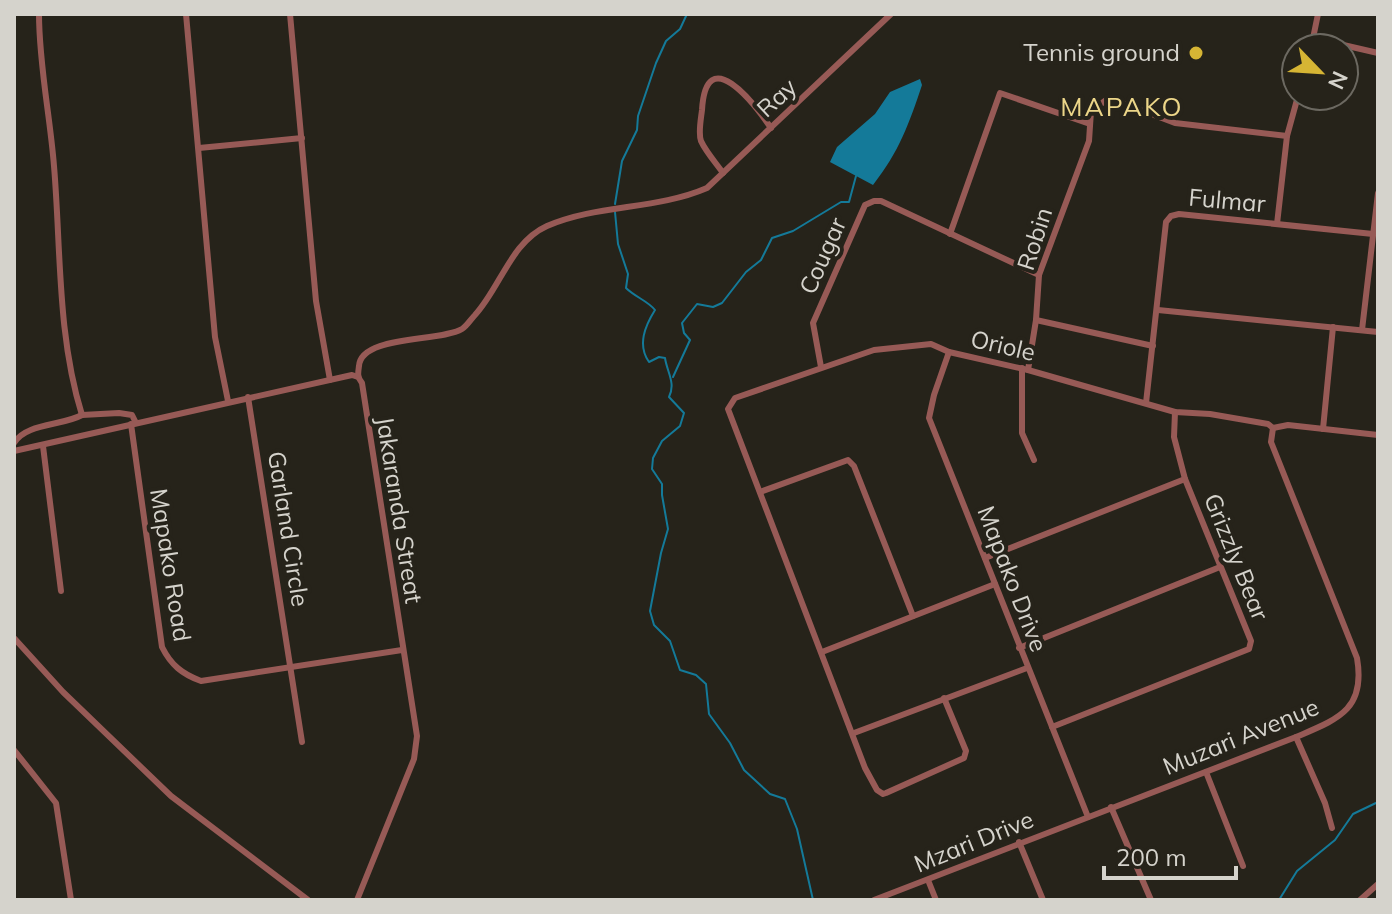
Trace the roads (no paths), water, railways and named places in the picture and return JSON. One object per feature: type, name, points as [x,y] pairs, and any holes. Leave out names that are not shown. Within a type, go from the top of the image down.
[{"type":"street","points":[[39,14],[39,56],[55,170],[56,238],[66,327],[82,415]]},
{"type":"street","points":[[186,14],[215,337],[228,401]]},
{"type":"street","points":[[290,14],[316,301],[330,380]]},
{"type":"street","name":"Ray","points":[[358,377],[359,358],[365,351],[462,329],[481,309],[520,248],[544,227],[588,213],[681,199],[707,188],[891,14]]},
{"type":"street","points":[[723,173],[700,139],[702,103],[707,87],[714,78],[729,81],[747,97],[771,128]]},
{"type":"street","points":[[950,234],[1000,93],[1090,124],[1091,111],[1109,98],[1175,123],[1287,136]]},
{"type":"street","points":[[1277,224],[1287,136],[1294,112]]},
{"type":"street","name":"Robin","points":[[1034,460],[1022,433],[1025,369],[1036,320],[1039,275],[1089,141],[1090,124]]},
{"type":"street","points":[[199,148],[302,138]]},
{"type":"street","points":[[1362,330],[1378,193]]},
{"type":"street","name":"Cougar","points":[[821,367],[813,323],[865,205],[874,201],[881,201],[1039,275]]},
{"type":"street","name":"Fulmar","points":[[1146,403],[1166,222],[1171,216],[1179,214],[1373,234]]},
{"type":"street","points":[[1158,310],[1378,332]]},
{"type":"street","points":[[1036,320],[1153,346]]},
{"type":"street","points":[[1323,429],[1333,327]]},
{"type":"street","name":"Oriole","points":[[760,492],[728,409],[735,398],[874,350],[931,344],[949,352],[1025,369],[1175,412],[1210,414],[1268,424],[1273,428],[1288,425],[1378,435]]},
{"type":"street","name":"Mapako Drive","points":[[949,352],[929,418],[1088,817]]},
{"type":"street","points":[[14,451],[228,401],[352,375],[358,377]]},
{"type":"street","name":"Jakaranda Streat","points":[[357,900],[414,759],[417,736],[362,383],[358,377]]},
{"type":"street","name":"Garland Circle","points":[[248,397],[302,742]]},
{"type":"street","name":"Grizzly Bear","points":[[1052,727],[1249,649],[1251,641],[1185,479],[1174,437],[1175,412]]},
{"type":"street","points":[[14,443],[25,431],[68,422],[82,415],[132,415],[134,423]]},
{"type":"street","name":"Mapako Road","points":[[134,423],[162,647],[169,662],[186,676],[201,681],[402,650]]},
{"type":"street","name":"Muzari Avenue","points":[[1088,817],[1332,721],[1350,706],[1357,694],[1361,679],[1357,658],[1271,442],[1273,428]]},
{"type":"street","points":[[43,446],[61,591]]},
{"type":"street","points":[[913,616],[854,466],[848,460],[760,492],[865,768],[877,790],[886,793],[964,758],[966,751],[944,698]]},
{"type":"street","points":[[985,558],[1185,479]]},
{"type":"street","points":[[1019,648],[1220,567]]},
{"type":"street","points":[[822,652],[995,584]]},
{"type":"street","points":[[14,638],[63,692],[171,796],[308,900]]},
{"type":"street","points":[[854,733],[1027,668]]},
{"type":"street","points":[[1296,737],[1325,803],[1332,828]]},
{"type":"street","points":[[14,750],[56,803],[71,900]]},
{"type":"street","points":[[1206,772],[1243,866]]},
{"type":"street","points":[[1111,807],[1151,900]]},
{"type":"street","name":"Mzari Drive","points":[[874,900],[1088,817]]},
{"type":"street","points":[[1019,842],[1043,900]]},
{"type":"street","points":[[928,880],[936,900]]},
{"type":"street","points":[[1360,900],[1378,884]]},
{"type":"water","points":[[920,79],[922,85],[902,137],[873,185],[830,162],[837,147],[875,114],[890,92]]},
{"type":"waterway","points":[[615,204],[622,161],[637,130],[638,116],[656,63],[666,41],[680,29],[687,14]]},
{"type":"waterway","points":[[673,377],[690,340],[684,333],[682,323],[697,304],[713,307],[722,303],[746,272],[761,260],[772,238],[793,231],[841,202],[849,202],[856,176]]},
{"type":"waterway","points":[[615,212],[618,244],[628,274],[626,288],[655,310],[644,336],[645,356],[649,362],[659,357],[665,358],[671,382],[669,397],[684,413],[680,426],[662,441],[653,458],[652,469],[662,484],[668,529],[650,611],[654,625],[670,641],[680,670],[696,675],[706,684],[709,714],[730,743],[744,770],[770,794],[785,799],[797,829],[813,900]]},
{"type":"waterway","points":[[1279,900],[1297,871],[1335,840],[1353,814],[1378,802]]},
{"type":"place","name":"Tennis ground","points":[[1196,53]]},
{"type":"district","name":"MAPAKO","points":[[1122,107]]}]
